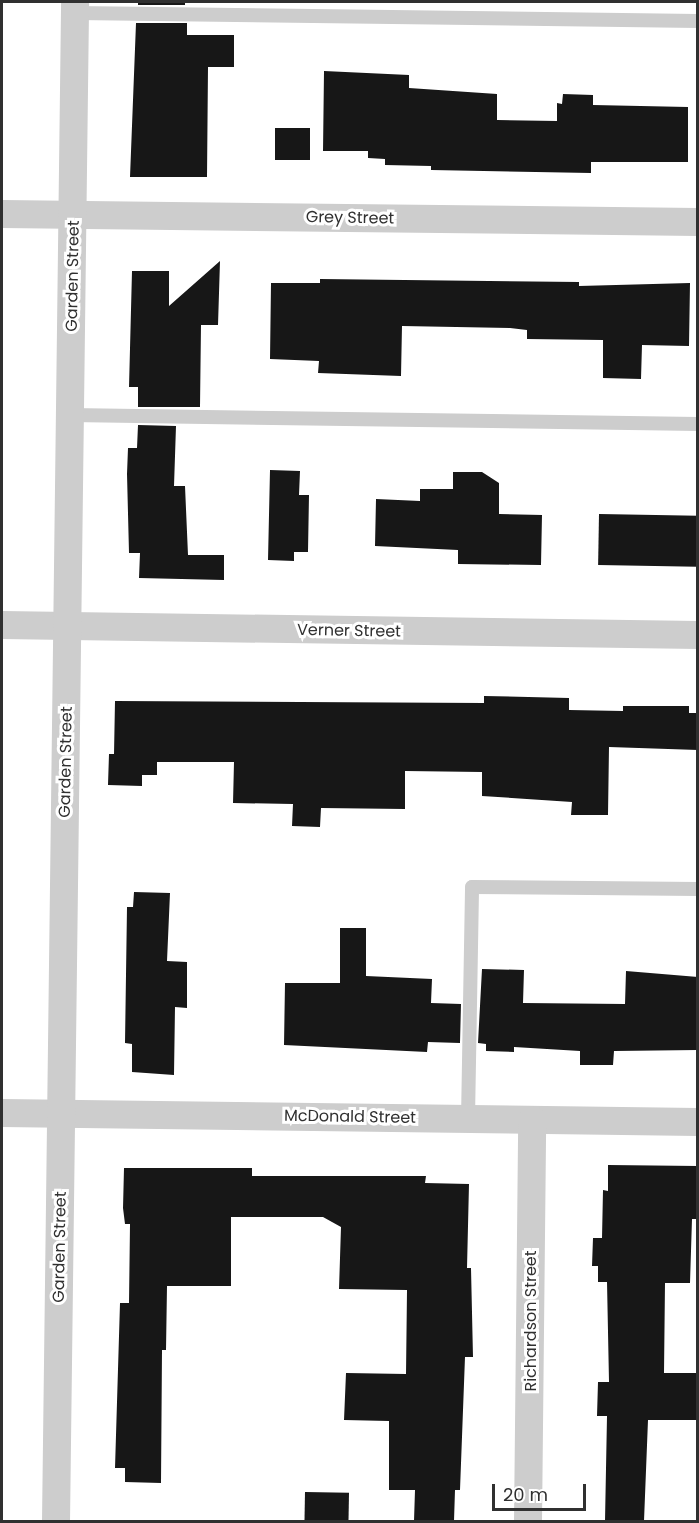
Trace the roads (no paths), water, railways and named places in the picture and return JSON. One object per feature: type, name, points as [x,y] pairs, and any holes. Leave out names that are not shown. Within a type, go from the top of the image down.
[{"type":"street","name":"Garden Street","points":[[56,1521],[75,7]]},
{"type":"street","name":"Grey Street","points":[[2,214],[698,222]]},
{"type":"street","name":"Verner Street","points":[[2,625],[698,635]]},
{"type":"street","name":"McDonald Street","points":[[2,1113],[698,1122]]},
{"type":"street","name":"Richardson Street","points":[[528,1521],[532,1120]]},
{"type":"lane","points":[[75,7],[698,21]]},
{"type":"lane","points":[[70,415],[698,424]]},
{"type":"lane","points":[[468,1119],[472,887],[698,889]]}]
